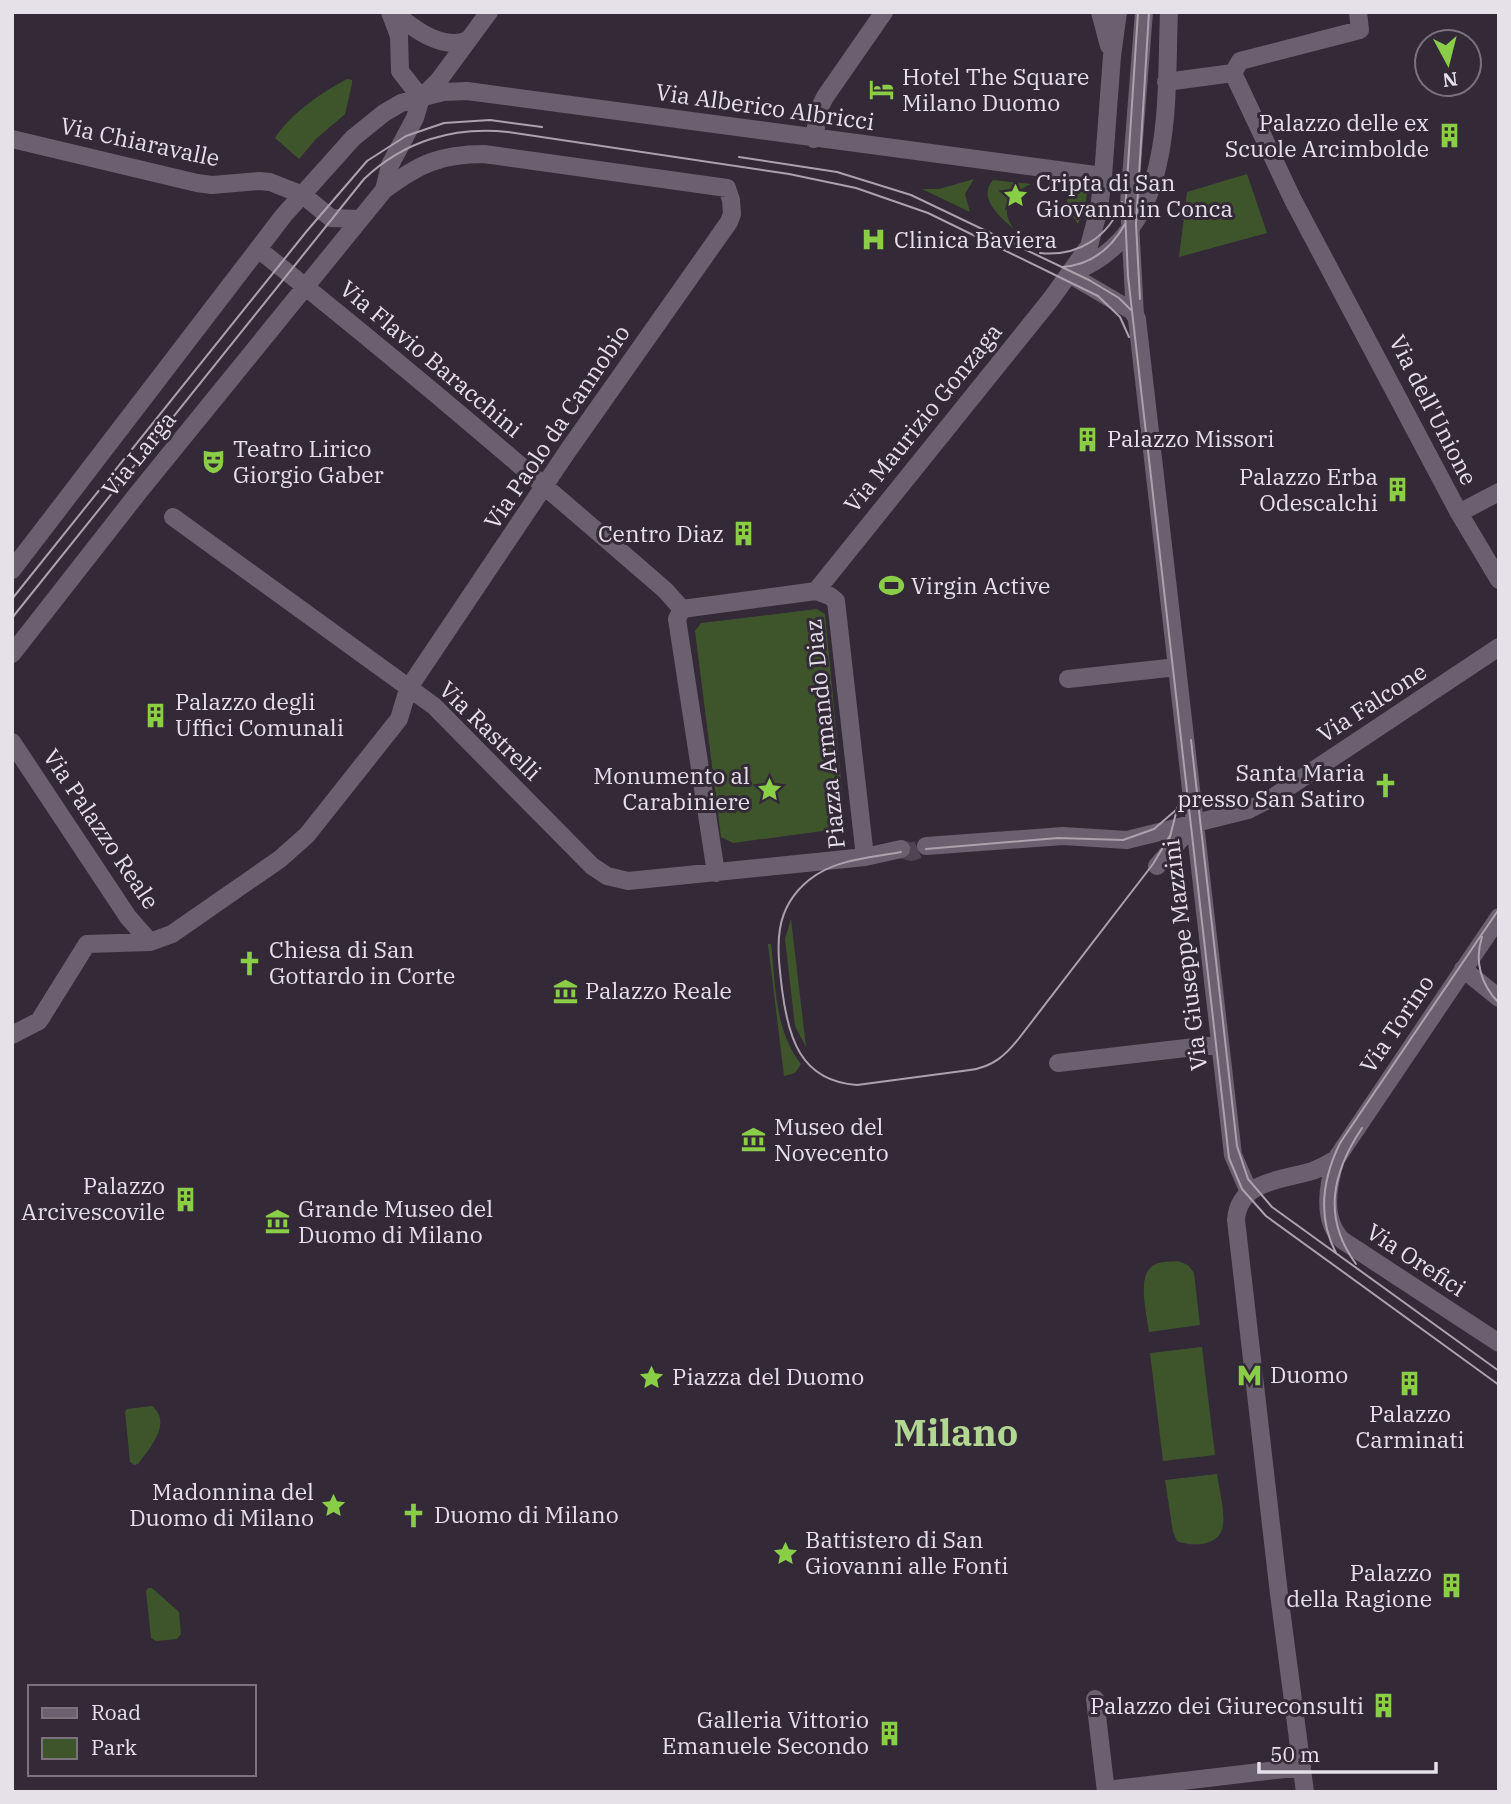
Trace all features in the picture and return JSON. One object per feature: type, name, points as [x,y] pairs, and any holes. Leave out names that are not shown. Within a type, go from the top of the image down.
[{"type":"street","points":[[392,12],[431,37],[454,44],[468,40]]},
{"type":"street","points":[[392,12],[399,36],[400,71],[421,98],[439,79],[489,12]]},
{"type":"street","points":[[814,139],[819,109],[825,97],[884,12]]},
{"type":"street","points":[[1100,12],[1112,56]]},
{"type":"street","name":"Via Maurizio Gonzaga","points":[[816,592],[1069,275],[1089,246],[1099,209],[1118,12]]},
{"type":"street","points":[[1137,12],[1142,47]]},
{"type":"street","points":[[1142,47],[1144,12]]},
{"type":"street","points":[[1069,275],[1101,260],[1129,234],[1142,214],[1152,190],[1161,155],[1169,12]]},
{"type":"street","points":[[1166,82],[1233,73],[1240,61],[1359,21]]},
{"type":"street","name":"Via Giuseppe Mazzini","points":[[1142,47],[1129,203],[1135,315],[1233,1155],[1250,1192]]},
{"type":"street","name":"Via dell'Unione","points":[[1233,73],[1293,200],[1459,513],[1499,580]]},
{"type":"street","name":"Via Alberico Albricci","points":[[421,98],[443,92],[467,91],[1103,176]]},
{"type":"street","name":"Via Larga","points":[[12,654],[384,190],[390,165],[415,118],[421,98]]},
{"type":"street","name":"Via Larga","points":[[12,570],[258,249],[352,138],[401,103],[421,98]]},
{"type":"street","name":"Via Chiaravalle","points":[[12,139],[197,183],[212,185],[259,181],[278,184],[303,195]]},
{"type":"street","name":"Via Paolo da Cannobio","points":[[150,942],[172,934],[280,859],[307,835],[399,719],[408,689],[729,222],[731,207],[727,188],[484,155],[457,154],[440,158],[411,170],[384,190]]},
{"type":"street","points":[[303,195],[331,218],[360,219]]},
{"type":"street","points":[[258,249],[306,286]]},
{"type":"street","points":[[1069,275],[1135,315]]},
{"type":"street","name":"Via Flavio Baracchini","points":[[306,286],[665,590],[682,609]]},
{"type":"street","points":[[1459,513],[1499,492]]},
{"type":"street","name":"Via Rastrelli","points":[[173,517],[434,706],[592,866],[607,876],[628,881],[716,873]]},
{"type":"street","name":"Piazza Armando Diaz","points":[[682,609],[816,592],[836,601],[865,857],[716,873]]},
{"type":"street","points":[[682,609],[677,619],[716,873]]},
{"type":"street","name":"Via Falcone","points":[[926,846],[1063,835],[1127,840],[1248,810],[1272,798],[1499,647]]},
{"type":"street","points":[[1068,679],[1177,667]]},
{"type":"street","name":"Via Palazzo Reale","points":[[12,742],[128,917],[150,942]]},
{"type":"street","points":[[1157,866],[1195,824]]},
{"type":"street","points":[[865,857],[901,849]]},
{"type":"street","name":"Via Torino","points":[[1342,1240],[1332,1226],[1328,1204],[1336,1159],[1499,917]]},
{"type":"street","points":[[12,1035],[39,1021],[87,944],[150,942]]},
{"type":"street","points":[[1463,970],[1499,998]]},
{"type":"street","points":[[1058,1063],[1220,1044]]},
{"type":"street","points":[[1305,1792],[1279,1594],[1236,1220],[1238,1207],[1250,1192],[1274,1179],[1318,1169],[1336,1159]]},
{"type":"street","name":"Via Orefici","points":[[1342,1240],[1498,1342]]},
{"type":"street","points":[[1095,1699],[1106,1791],[1302,1767]]},
{"type":"green space","points":[[347,79],[352,80],[352,84],[345,114],[316,139],[299,159],[275,138],[289,120],[307,104]]},
{"type":"green space","points":[[1247,174],[1267,233],[1179,257],[1187,192]]},
{"type":"green space","points":[[974,179],[965,194],[970,212],[922,189],[939,189]]},
{"type":"green space","points":[[993,180],[1031,184],[1009,202],[1007,214],[1014,229],[997,213],[989,200],[989,187]]},
{"type":"green space","points":[[1071,184],[1085,187],[1087,193],[1078,224],[1066,206]]},
{"type":"green space","points":[[817,609],[825,614],[845,822],[838,829],[733,843],[721,837],[695,631],[701,623]]},
{"type":"green space","points":[[791,919],[806,1047],[795,1026],[785,939]]},
{"type":"green space","points":[[768,944],[771,944],[781,1022],[792,1051],[801,1064],[795,1073],[784,1076]]},
{"type":"green space","points":[[1178,1261],[1188,1265],[1194,1273],[1200,1325],[1149,1332],[1144,1294],[1146,1275],[1156,1264]]},
{"type":"green space","points":[[1202,1347],[1215,1455],[1163,1461],[1150,1353]]},
{"type":"green space","points":[[152,1406],[158,1413],[160,1428],[148,1451],[138,1464],[134,1465],[130,1462],[125,1412],[127,1409]]},
{"type":"green space","points":[[1217,1474],[1223,1514],[1221,1532],[1217,1538],[1204,1544],[1177,1541],[1173,1532],[1165,1480]]},
{"type":"green space","points":[[152,1588],[179,1612],[181,1634],[177,1639],[156,1641],[151,1638],[146,1591]]},
{"type":"tunnel","points":[[901,849],[912,852],[926,846]]},
{"type":"tram line","points":[[1138,12],[1125,212],[1128,276],[1229,1158],[1242,1189],[1266,1216],[1499,1385]]},
{"type":"tram line","points":[[1140,299],[1136,224],[1149,12]]},
{"type":"tram line","points":[[12,599],[306,232],[367,161],[406,136],[444,123],[490,120],[542,127]]},
{"type":"tram line","points":[[12,618],[364,179],[396,155],[413,146],[449,134],[468,131],[508,132],[789,174],[856,188],[928,213],[1098,296],[1120,317],[1129,337]]},
{"type":"tram line","points":[[739,157],[837,172],[911,195],[1089,280],[1119,298],[1132,311]]},
{"type":"tram line","points":[[1040,253],[1067,252],[1090,242],[1109,225],[1122,202]]},
{"type":"tram line","points":[[1062,267],[1082,263],[1099,254],[1107,248],[1125,224]]},
{"type":"tram line","points":[[1191,740],[1237,1146],[1248,1179],[1272,1207],[1499,1371]]},
{"type":"tram line","points":[[1168,844],[1181,794]]},
{"type":"tram line","points":[[926,849],[1058,838],[1123,840],[1154,829],[1176,810]]},
{"type":"tram line","points":[[901,852],[841,863],[819,873],[797,892],[783,917],[779,958],[788,1024],[800,1054],[810,1066],[838,1082],[857,1085],[970,1070],[986,1066],[998,1059],[1020,1037],[1153,864],[1171,834]]},
{"type":"tram line","points":[[1336,1253],[1326,1226],[1324,1198],[1334,1156],[1340,1143],[1499,909]]},
{"type":"tram line","points":[[1482,937],[1479,955],[1481,972],[1499,1003]]},
{"type":"tram line","points":[[1356,1264],[1338,1230],[1335,1196],[1344,1162],[1362,1128]]},
{"type":"place","name":"Hotel The Square Milano Duomo","points":[[882,90]]},
{"type":"place","name":"Palazzo delle ex Scuole Arcimbolde","points":[[1449,136]]},
{"type":"place","name":"Cripta di San Giovanni in Conca","points":[[1016,196]]},
{"type":"place","name":"Clinica Baviera","points":[[874,240]]},
{"type":"place","name":"Palazzo Missori","points":[[1087,439]]},
{"type":"place","name":"Teatro Lirico Giorgio Gaber","points":[[213,462]]},
{"type":"place","name":"Palazzo Erba Odescalchi","points":[[1398,490]]},
{"type":"place","name":"Centro Diaz","points":[[744,534]]},
{"type":"place","name":"Virgin Active","points":[[891,586]]},
{"type":"place","name":"Palazzo degli Uffici Comunali","points":[[155,715]]},
{"type":"place","name":"Santa Maria presso San Satiro","points":[[1385,786]]},
{"type":"place","name":"Monumento al Carabiniere","points":[[770,789]]},
{"type":"place","name":"Chiesa di San Gottardo in Corte","points":[[249,963]]},
{"type":"place","name":"Palazzo Reale","points":[[565,991]]},
{"type":"place","name":"Museo del Novecento","points":[[754,1140]]},
{"type":"place","name":"Palazzo Arcivescovile","points":[[185,1199]]},
{"type":"place","name":"Grande Museo del Duomo di Milano","points":[[278,1222]]},
{"type":"place","name":"Duomo","points":[[1250,1375]]},
{"type":"place","name":"Piazza del Duomo","points":[[652,1377]]},
{"type":"place","name":"Palazzo Carminati","points":[[1410,1384]]},
{"type":"place","name":"Madonnina del Duomo di Milano","points":[[334,1505]]},
{"type":"place","name":"Duomo di Milano","points":[[414,1515]]},
{"type":"place","name":"Battistero di San Giovanni alle Fonti","points":[[785,1553]]},
{"type":"place","name":"Palazzo della Ragione","points":[[1452,1586]]},
{"type":"place","name":"Palazzo dei Giureconsulti","points":[[1384,1706]]},
{"type":"place","name":"Galleria Vittorio Emanuele Secondo","points":[[889,1733]]},
{"type":"district","name":"Milano","points":[[956,1433]]}]
